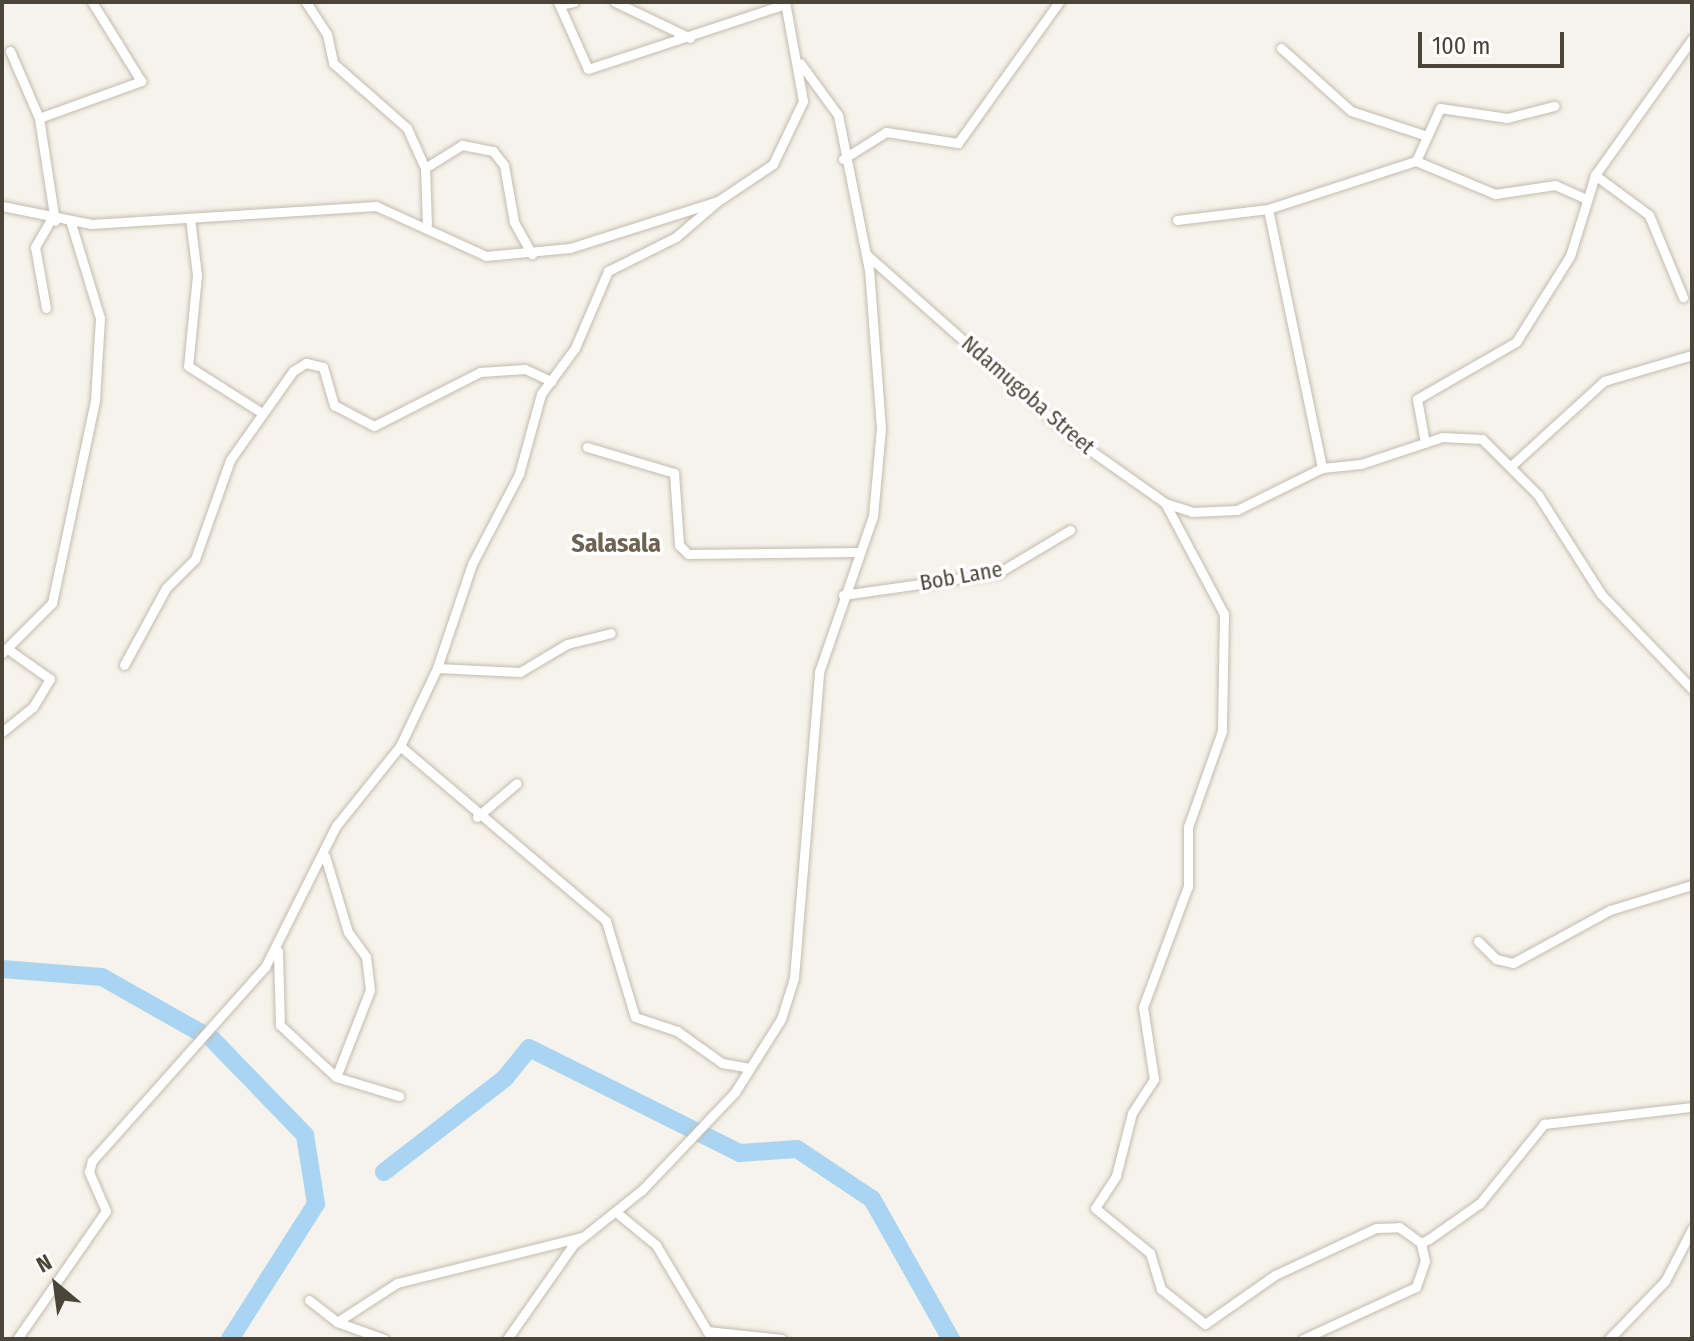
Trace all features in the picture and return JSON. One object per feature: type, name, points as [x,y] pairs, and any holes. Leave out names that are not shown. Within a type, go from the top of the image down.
[{"type":"street","points":[[39,118],[141,81],[92,2]]},
{"type":"street","points":[[306,2],[327,34],[333,63],[399,118],[425,168],[427,224]]},
{"type":"street","points":[[17,1339],[106,1211],[89,1172],[92,1161],[278,947],[325,856],[336,826],[400,746],[437,668],[445,629],[515,483],[524,436],[551,381],[575,348],[611,267],[652,252],[718,201],[773,164],[793,134],[803,101],[800,63],[786,3],[690,38],[583,69],[559,4],[574,2]]},
{"type":"street","points":[[615,2],[690,38]]},
{"type":"street","points":[[843,159],[886,132],[958,143],[1059,2]]},
{"type":"street","points":[[1425,443],[1417,399],[1516,342],[1570,256],[1595,175],[1692,39]]},
{"type":"street","points":[[1281,48],[1351,111],[1424,135]]},
{"type":"street","points":[[10,51],[39,118],[52,221],[35,247],[46,308]]},
{"type":"street","points":[[507,1339],[561,1258],[690,1145],[735,1092],[781,1019],[794,978],[819,672],[843,595],[873,516],[881,428],[866,254],[832,99],[800,63]]},
{"type":"street","points":[[1416,161],[1424,135],[1440,108],[1507,118],[1554,106]]},
{"type":"street","points":[[425,168],[462,145],[493,151],[504,165],[514,222],[532,254]]},
{"type":"street","points":[[1177,220],[1268,209],[1416,161],[1495,194],[1555,185],[1586,199]]},
{"type":"street","points":[[1595,175],[1649,215],[1683,297]]},
{"type":"street","points":[[2,206],[52,221],[71,223],[376,206],[427,224],[486,256],[532,254],[718,201]]},
{"type":"street","points":[[1268,209],[1322,468]]},
{"type":"street","points":[[190,218],[197,275],[188,366],[259,411]]},
{"type":"street","points":[[2,732],[33,707],[50,679],[5,651],[52,603],[95,400],[100,318],[71,223]]},
{"type":"street","name":"Ndamugoba Street","points":[[866,254],[1073,438],[1165,503],[1218,515],[1322,468],[1361,464],[1425,443],[1482,439],[1512,465],[1601,594],[1692,689]]},
{"type":"street","points":[[1512,465],[1604,381],[1692,355]]},
{"type":"street","points":[[124,665],[166,588],[195,559],[230,460],[259,411],[306,363],[323,367],[334,405],[374,426],[480,372],[525,369],[551,381]]},
{"type":"street","points":[[587,447],[674,473],[679,545],[688,554],[860,552]]},
{"type":"street","points":[[1165,503],[1224,614],[1222,731],[1188,827],[1188,886],[1143,1007],[1154,1079],[1132,1113],[1116,1176],[1096,1213],[1150,1253],[1161,1289],[1200,1325],[1275,1275],[1376,1228],[1399,1227],[1421,1243],[1425,1261],[1416,1287],[1303,1339]]},
{"type":"street","name":"Bob Lane","points":[[843,595],[998,573],[1070,530]]},
{"type":"street","points":[[437,668],[520,672],[567,644],[611,633]]},
{"type":"street","points":[[400,746],[469,800],[477,817],[606,921],[635,1017],[677,1031],[722,1063],[750,1068]]},
{"type":"street","points":[[477,817],[517,783]]},
{"type":"street","points":[[325,856],[348,932],[366,957],[370,990],[336,1077]]},
{"type":"street","points":[[1478,941],[1513,963],[1610,910],[1692,885]]},
{"type":"street","points":[[278,947],[274,997],[280,1025],[336,1077],[399,1096]]},
{"type":"street","points":[[1421,1243],[1480,1203],[1544,1124],[1692,1107]]},
{"type":"street","points":[[616,1212],[656,1245],[710,1335],[782,1339]]},
{"type":"street","points":[[1609,1339],[1665,1281],[1692,1229]]},
{"type":"street","points":[[337,1322],[397,1283],[586,1236]]},
{"type":"street","points":[[309,1300],[337,1322],[384,1339]]},
{"type":"waterway","points":[[2,969],[102,977],[201,1033]]},
{"type":"waterway","points":[[212,1039],[305,1135],[316,1204],[230,1339]]},
{"type":"waterway","points":[[384,1172],[505,1078],[529,1048],[740,1153],[797,1149],[872,1199],[951,1339]]},
{"type":"district","name":"Salasala","points":[[616,544]]}]
